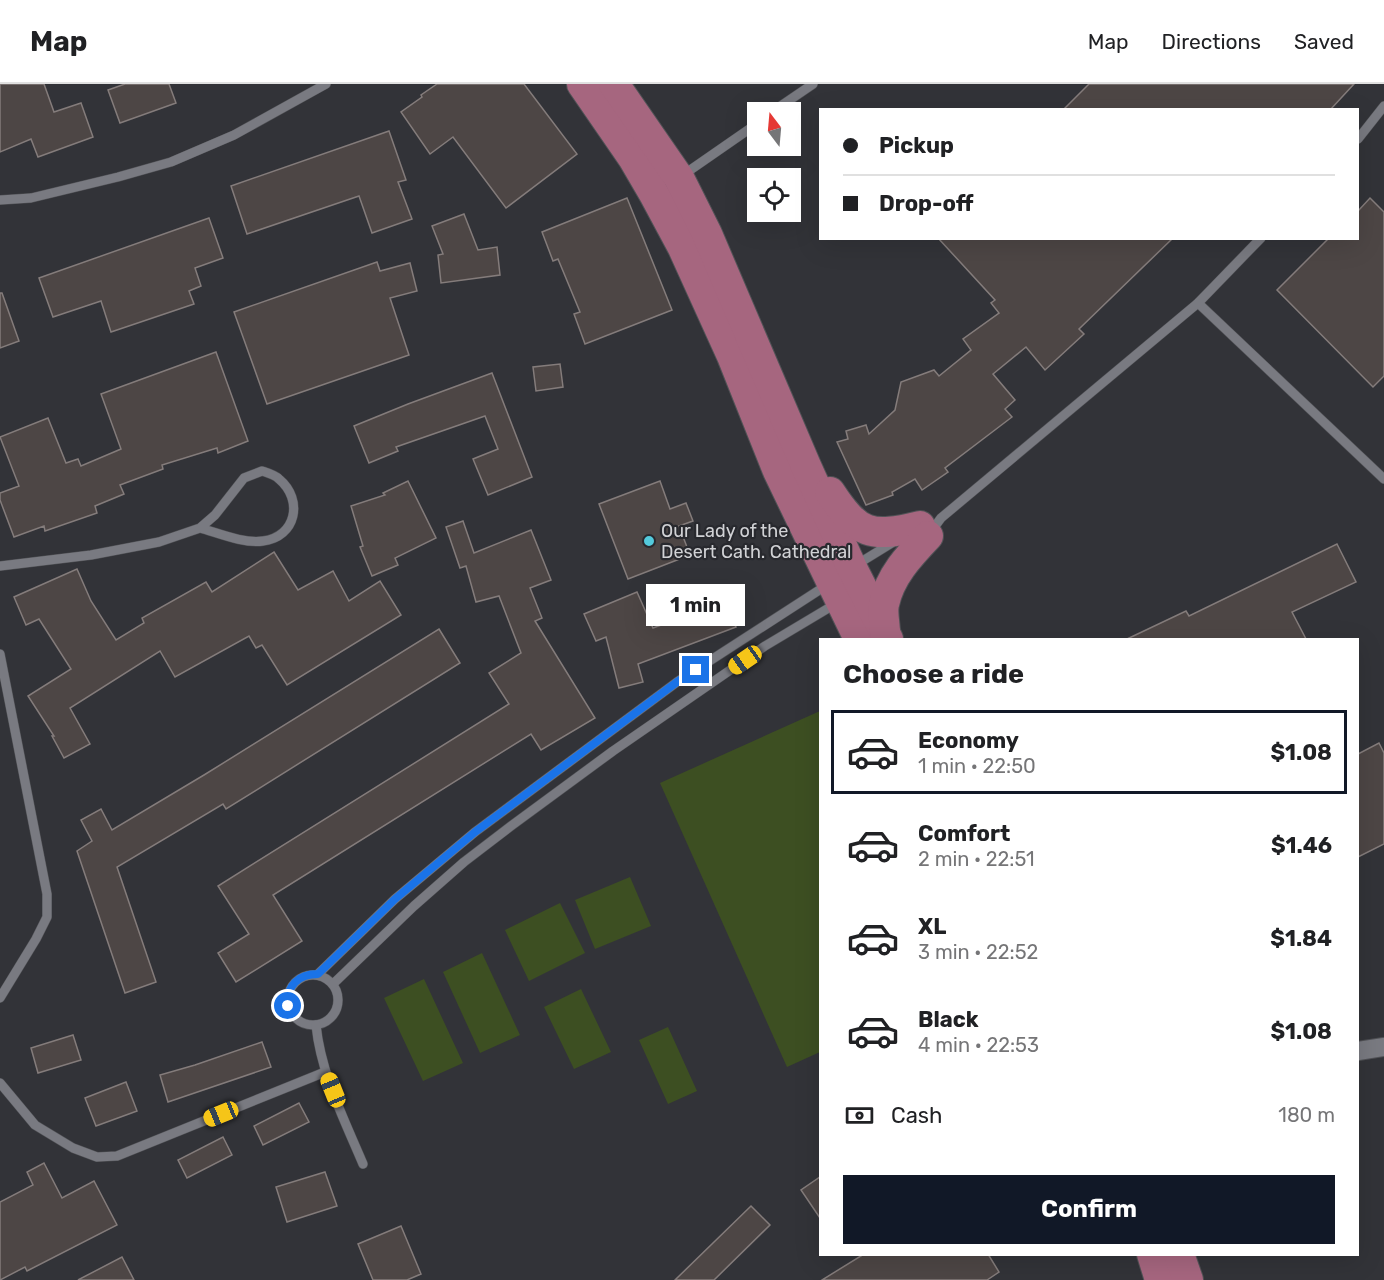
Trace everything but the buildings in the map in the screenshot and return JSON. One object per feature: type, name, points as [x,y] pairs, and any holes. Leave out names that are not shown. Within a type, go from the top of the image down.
[{"type":"main road","points":[[582,84],[633,158],[667,186],[707,234],[796,465],[849,584],[877,637]]},
{"type":"main road","points":[[614,84],[667,186]]},
{"type":"main road","points":[[796,465],[822,480],[842,511],[856,525],[883,533],[930,526]]},
{"type":"main road","points":[[877,637],[884,605],[894,576],[930,526]]},
{"type":"main road","points":[[1153,1256],[1160,1280]]},
{"type":"main road","points":[[1180,1256],[1188,1280]]},
{"type":"street","points":[[1359,1051],[1384,1047]]},
{"type":"lane","points":[[0,200],[31,198],[171,162],[234,135],[326,84]]},
{"type":"lane","points":[[787,102],[813,84]]},
{"type":"lane","points":[[1359,138],[1384,106]]},
{"type":"lane","points":[[667,186],[747,131]]},
{"type":"lane","points":[[333,984],[414,906],[510,826],[930,526],[1198,303],[1259,240]]},
{"type":"lane","points":[[1198,303],[1384,479]]},
{"type":"lane","points":[[0,566],[91,555],[159,542],[200,528],[215,515],[244,478],[262,471],[279,478],[295,504],[293,520],[282,534],[265,541],[247,541],[200,528]]},
{"type":"lane","points":[[890,565],[930,526]]},
{"type":"lane","points":[[318,974],[395,899],[475,832],[677,682],[849,584]]},
{"type":"lane","points":[[0,654],[47,894],[46,917],[36,939],[0,998]]},
{"type":"lane","points":[[318,974],[326,977],[338,991],[337,1009],[325,1022],[316,1025],[302,1023],[291,1013],[288,999],[292,985],[304,976],[318,974]]},
{"type":"lane","points":[[316,1025],[318,1046],[325,1072],[363,1164]]},
{"type":"lane","points":[[0,1083],[35,1125],[73,1148],[97,1157],[117,1156],[325,1072]]},
{"type":"green space","points":[[819,711],[819,1052],[787,1067],[660,783]]},
{"type":"green space","points":[[630,877],[651,926],[595,949],[575,900]]},
{"type":"green space","points":[[560,903],[585,953],[529,981],[505,930]]},
{"type":"green space","points":[[482,953],[520,1035],[480,1053],[443,972]]},
{"type":"green space","points":[[424,979],[463,1063],[423,1081],[384,998]]},
{"type":"green space","points":[[581,989],[611,1052],[574,1069],[544,1007]]},
{"type":"green space","points":[[668,1027],[697,1091],[668,1104],[639,1040]]},
{"type":"place","name":"Our Lady of the Desert Cath. Cathedral","points":[[649,541]]},
{"type":"route","points":[[288,1006],[289,992],[297,980],[310,974],[318,974],[395,899],[475,832],[696,670]]}]
